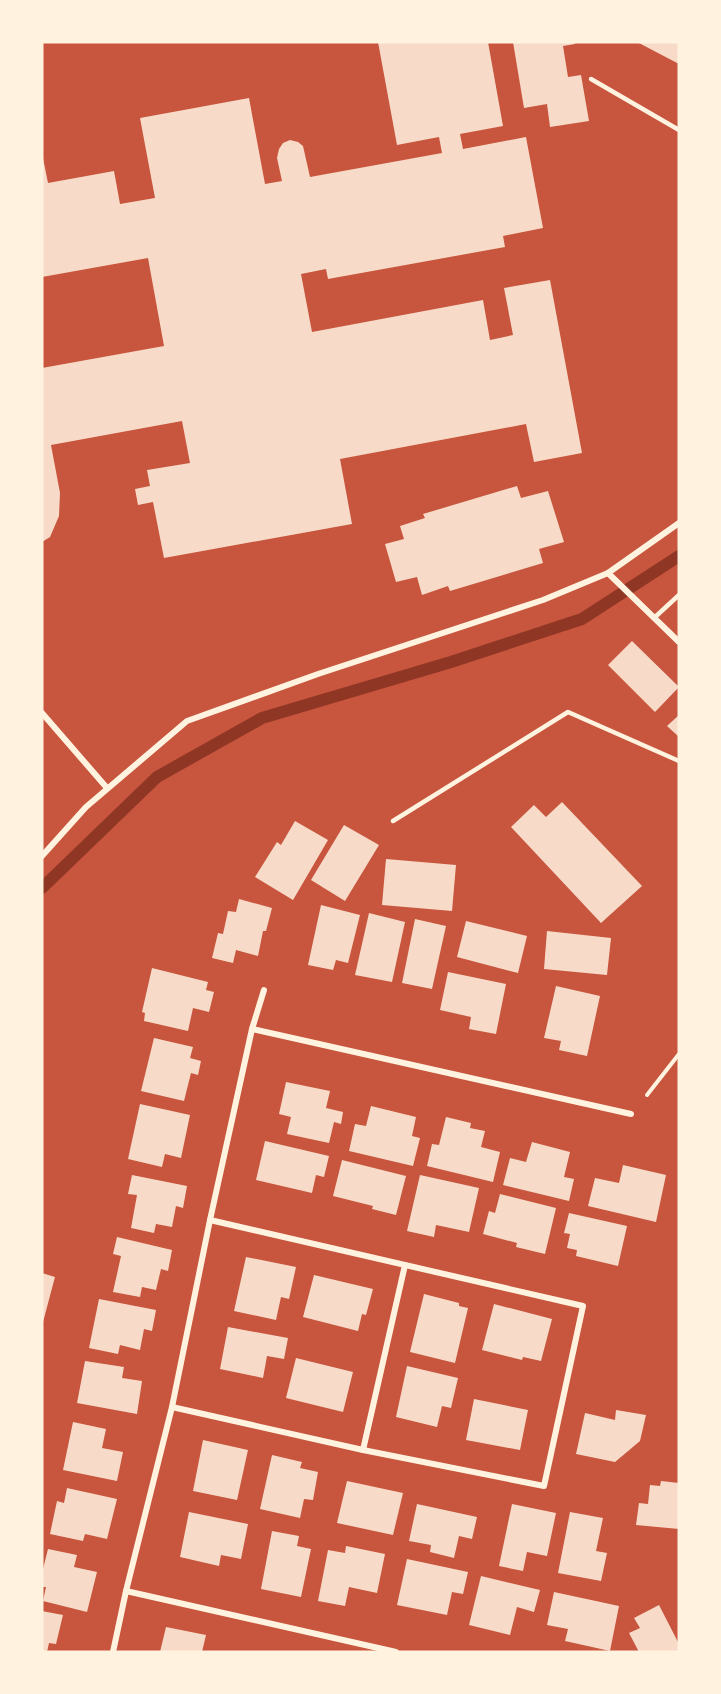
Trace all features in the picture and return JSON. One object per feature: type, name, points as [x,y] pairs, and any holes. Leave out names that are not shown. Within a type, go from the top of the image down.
[{"type":"street","points":[[42,856],[86,807],[187,721],[329,670],[543,600],[608,573],[679,523]]},
{"type":"street","points":[[608,573],[679,642]]},
{"type":"street","points":[[42,713],[107,788]]},
{"type":"street","points":[[113,1652],[172,1407],[252,1029],[264,990]]},
{"type":"street","points":[[252,1029],[631,1114]]},
{"type":"street","points":[[172,1407],[363,1450],[544,1486],[582,1306],[210,1220]]},
{"type":"street","points":[[363,1450],[405,1265]]},
{"type":"street","points":[[126,1591],[395,1652]]},
{"type":"lane","points":[[591,79],[679,130]]},
{"type":"lane","points":[[654,618],[679,595]]},
{"type":"lane","points":[[393,821],[568,712],[679,760]]},
{"type":"path","points":[[631,1114],[679,1054]]},
{"type":"building","points":[[378,42],[488,42],[503,126],[460,134],[463,149],[526,137],[543,228],[503,236],[505,247],[328,279],[326,269],[301,274],[312,332],[483,300],[490,340],[513,335],[504,288],[550,280],[582,453],[534,462],[526,424],[340,459],[352,524],[164,558],[153,502],[138,505],[135,489],[150,486],[147,470],[190,463],[182,421],[51,445],[60,493],[59,516],[50,537],[42,542],[42,368],[164,346],[148,258],[42,277],[42,153],[48,183],[114,171],[120,204],[155,198],[140,118],[249,98],[265,184],[282,181],[277,158],[283,143],[290,140],[303,146],[310,177],[442,153],[439,137],[397,145]]},
{"type":"building","points":[[513,42],[575,42],[575,44],[563,46],[568,77],[581,75],[589,121],[550,127],[547,104],[524,108]]},
{"type":"building","points":[[637,42],[679,42],[679,64]]},
{"type":"building","points":[[517,486],[521,498],[548,491],[564,542],[539,549],[543,563],[450,591],[448,586],[422,595],[417,577],[396,582],[385,544],[404,539],[400,526],[425,518],[423,514]]},
{"type":"building","points":[[632,641],[679,687],[655,712],[608,665]]},
{"type":"building","points":[[679,715],[679,737],[667,726]]},
{"type":"building","points":[[562,802],[642,886],[601,923],[511,827],[534,805],[546,817]]},
{"type":"building","points":[[295,821],[328,840],[293,900],[255,877],[277,842],[281,845]]},
{"type":"building","points":[[344,825],[379,845],[345,901],[311,880]]},
{"type":"building","points":[[386,859],[456,865],[452,911],[382,905]]},
{"type":"building","points":[[239,899],[272,908],[266,931],[263,931],[258,956],[236,950],[233,963],[212,958],[218,933],[223,934],[228,911],[236,912]]},
{"type":"building","points":[[321,905],[360,915],[348,963],[336,960],[333,970],[308,965]]},
{"type":"building","points":[[369,913],[405,922],[392,982],[355,975]]},
{"type":"building","points":[[415,919],[446,926],[432,989],[402,983]]},
{"type":"building","points":[[466,921],[527,936],[518,973],[457,957]]},
{"type":"building","points":[[547,931],[611,938],[607,975],[544,969]]},
{"type":"building","points":[[152,968],[208,982],[206,990],[214,992],[209,1012],[193,1008],[188,1031],[144,1021],[145,1013],[142,1012]]},
{"type":"building","points":[[448,972],[506,984],[496,1034],[469,1029],[471,1017],[440,1010]]},
{"type":"building","points":[[556,986],[600,996],[587,1056],[559,1050],[561,1041],[544,1038]]},
{"type":"building","points":[[154,1038],[193,1047],[190,1058],[201,1061],[198,1075],[191,1073],[184,1101],[141,1091]]},
{"type":"building","points":[[286,1082],[330,1091],[326,1108],[343,1112],[341,1124],[334,1122],[329,1143],[287,1134],[291,1117],[279,1114]]},
{"type":"building","points":[[140,1104],[190,1115],[181,1158],[165,1154],[162,1167],[128,1159]]},
{"type":"building","points":[[371,1106],[416,1117],[412,1136],[420,1138],[413,1166],[349,1151],[355,1124],[366,1126]]},
{"type":"building","points":[[446,1117],[471,1123],[470,1128],[485,1131],[481,1147],[500,1152],[493,1182],[427,1166],[432,1144],[439,1145]]},
{"type":"building","points":[[265,1141],[329,1156],[324,1177],[316,1175],[312,1193],[256,1180]]},
{"type":"building","points":[[532,1142],[570,1152],[564,1177],[574,1179],[569,1201],[503,1185],[510,1158],[526,1162]]},
{"type":"building","points":[[342,1160],[406,1176],[396,1215],[372,1209],[373,1206],[333,1196]]},
{"type":"building","points":[[623,1165],[666,1175],[656,1222],[588,1206],[595,1178],[619,1183]]},
{"type":"building","points":[[132,1175],[187,1186],[183,1208],[176,1206],[172,1227],[156,1224],[154,1233],[131,1228],[137,1195],[128,1194]]},
{"type":"building","points":[[420,1175],[479,1188],[469,1232],[436,1225],[434,1237],[407,1231]]},
{"type":"building","points":[[500,1194],[556,1208],[545,1254],[516,1247],[517,1243],[483,1234],[489,1211],[495,1213]]},
{"type":"building","points":[[569,1213],[627,1226],[618,1266],[576,1256],[577,1250],[567,1248],[570,1234],[564,1233]]},
{"type":"building","points":[[117,1237],[172,1250],[168,1271],[161,1269],[156,1290],[142,1287],[140,1297],[113,1292],[121,1256],[113,1254]]},
{"type":"building","points":[[246,1257],[296,1267],[289,1299],[281,1297],[276,1320],[234,1311]]},
{"type":"building","points":[[42,1273],[55,1277],[43,1322],[42,1322]]},
{"type":"building","points":[[314,1275],[373,1289],[366,1315],[362,1314],[358,1331],[303,1317]]},
{"type":"building","points":[[424,1294],[459,1303],[459,1306],[468,1308],[455,1363],[410,1352]]},
{"type":"building","points":[[99,1299],[156,1310],[152,1331],[144,1329],[140,1350],[120,1345],[118,1354],[89,1348]]},
{"type":"building","points":[[494,1304],[552,1319],[541,1361],[523,1357],[522,1360],[482,1350]]},
{"type":"building","points":[[228,1327],[288,1338],[284,1359],[267,1356],[263,1378],[220,1369]]},
{"type":"building","points":[[296,1358],[353,1372],[343,1412],[286,1398]]},
{"type":"building","points":[[85,1361],[124,1367],[122,1378],[142,1381],[137,1414],[77,1403]]},
{"type":"building","points":[[407,1366],[458,1378],[451,1408],[442,1406],[437,1427],[396,1417]]},
{"type":"building","points":[[474,1399],[528,1410],[520,1450],[466,1440]]},
{"type":"building","points":[[616,1410],[646,1415],[640,1441],[615,1462],[576,1454],[585,1413],[615,1420]]},
{"type":"building","points":[[73,1422],[106,1429],[102,1448],[123,1452],[117,1481],[63,1470]]},
{"type":"building","points":[[203,1440],[248,1450],[237,1500],[193,1491]]},
{"type":"building","points":[[272,1455],[302,1462],[300,1468],[318,1472],[313,1500],[304,1499],[300,1518],[260,1509]]},
{"type":"building","points":[[347,1481],[403,1493],[393,1535],[337,1523]]},
{"type":"building","points":[[661,1481],[679,1483],[679,1529],[636,1525],[639,1503],[648,1504],[650,1485],[660,1486]]},
{"type":"building","points":[[67,1488],[117,1499],[107,1539],[85,1534],[83,1541],[50,1534],[57,1501],[64,1503]]},
{"type":"building","points":[[417,1504],[477,1517],[472,1539],[459,1536],[454,1558],[430,1552],[431,1545],[409,1541]]},
{"type":"building","points":[[512,1504],[556,1513],[547,1556],[527,1552],[523,1571],[499,1566]]},
{"type":"building","points":[[189,1512],[248,1524],[241,1559],[221,1555],[219,1566],[180,1557]]},
{"type":"building","points":[[570,1512],[603,1518],[596,1551],[607,1553],[601,1581],[558,1573]]},
{"type":"building","points":[[272,1531],[299,1536],[297,1546],[311,1549],[301,1597],[261,1589]]},
{"type":"building","points":[[346,1546],[385,1554],[377,1593],[349,1587],[345,1606],[318,1601],[328,1550],[345,1553]]},
{"type":"building","points":[[48,1549],[77,1555],[74,1567],[97,1572],[87,1612],[43,1601],[46,1587],[42,1587],[42,1573]]},
{"type":"building","points":[[407,1559],[468,1572],[463,1594],[452,1592],[447,1615],[397,1605]]},
{"type":"building","points":[[481,1576],[540,1590],[534,1612],[517,1607],[510,1635],[469,1625]]},
{"type":"building","points":[[554,1592],[619,1606],[610,1651],[565,1641],[568,1629],[547,1625]]},
{"type":"building","points":[[659,1605],[679,1644],[679,1652],[639,1652],[629,1633],[640,1628],[634,1618]]},
{"type":"building","points":[[42,1611],[63,1615],[56,1644],[49,1643],[47,1652],[42,1652]]},
{"type":"building","points":[[166,1627],[206,1635],[202,1652],[160,1652]]},
{"type":"waterway","points":[[42,888],[157,777],[262,718],[451,662],[582,619],[679,556]]}]
